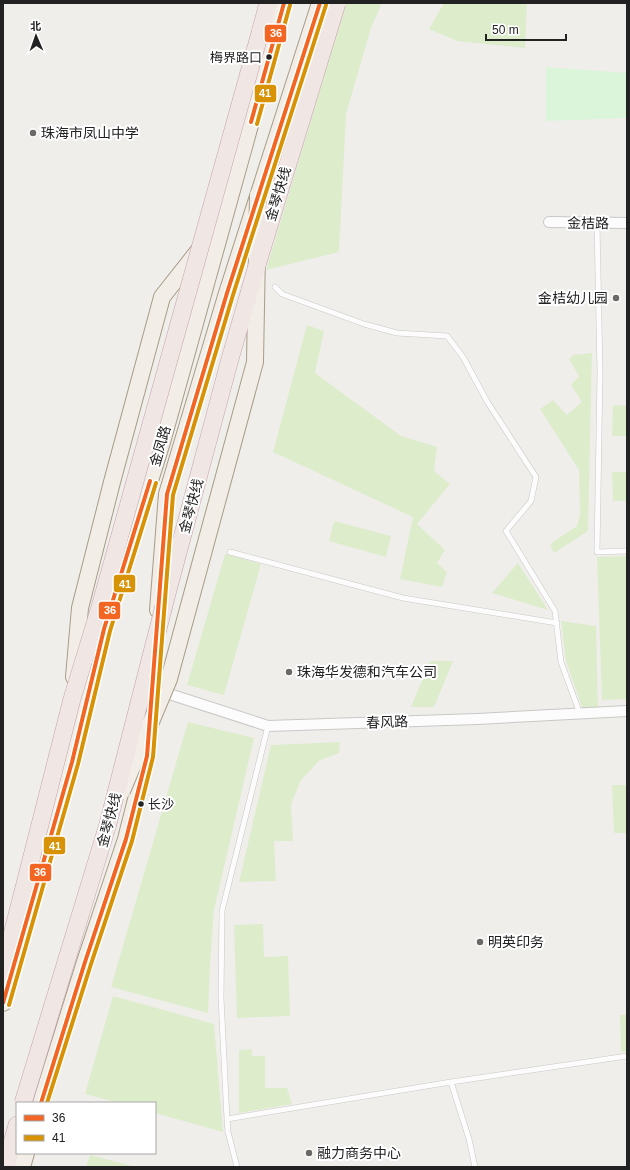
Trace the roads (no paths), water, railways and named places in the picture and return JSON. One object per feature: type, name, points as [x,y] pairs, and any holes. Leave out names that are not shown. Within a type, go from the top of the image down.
[{"type":"highway","points":[[3,970],[72,699],[100,607],[268,3]]},
{"type":"highway","name":"金琴快线","points":[[23,1102],[108,824],[166,598],[230,359],[337,3]]},
{"type":"highway","points":[[5,1167],[16,1128]]},
{"type":"main road","name":"金凤路","points":[[3,1003],[72,762],[104,629],[162,442],[284,3]]},
{"type":"main road","name":"金凤路","points":[[41,1102],[85,962],[126,839],[147,756],[167,494],[227,293],[320,3]]},
{"type":"main road","points":[[108,824],[169,679],[255,362],[258,195]]},
{"type":"main road","points":[[72,699],[80,608],[162,297],[223,221]]},
{"type":"main road","points":[[22,1167],[26,1154]]},
{"type":"street","name":"金桔路","points":[[549,222],[627,223]]},
{"type":"street","name":"春风路","points":[[152,688],[268,726],[477,719],[627,711]]},
{"type":"lane","points":[[598,223],[600,373],[597,552],[627,551]]},
{"type":"lane","points":[[275,287],[282,294],[364,324],[397,333],[447,336],[463,358],[488,403],[536,477],[531,501],[506,531],[555,611],[561,662],[580,714]]},
{"type":"lane","points":[[230,552],[403,598],[557,623]]},
{"type":"lane","points":[[237,1167],[228,1132],[227,1119],[221,998],[222,910],[268,726]]},
{"type":"lane","points":[[227,1119],[451,1082],[627,1056]]},
{"type":"lane","points":[[451,1082],[469,1139],[475,1167]]},
{"type":"place","name":"梅界路口","points":[[269,57]]},
{"type":"place","name":"珠海市凤山中学","points":[[33,133]]},
{"type":"place","name":"金桔幼儿园","points":[[616,298]]},
{"type":"place","name":"珠海华发德和汽车公司","points":[[289,672]]},
{"type":"place","name":"长沙","points":[[141,804]]},
{"type":"place","name":"明英印务","points":[[480,942]]},
{"type":"place","name":"融力商务中心","points":[[309,1153]]}]
